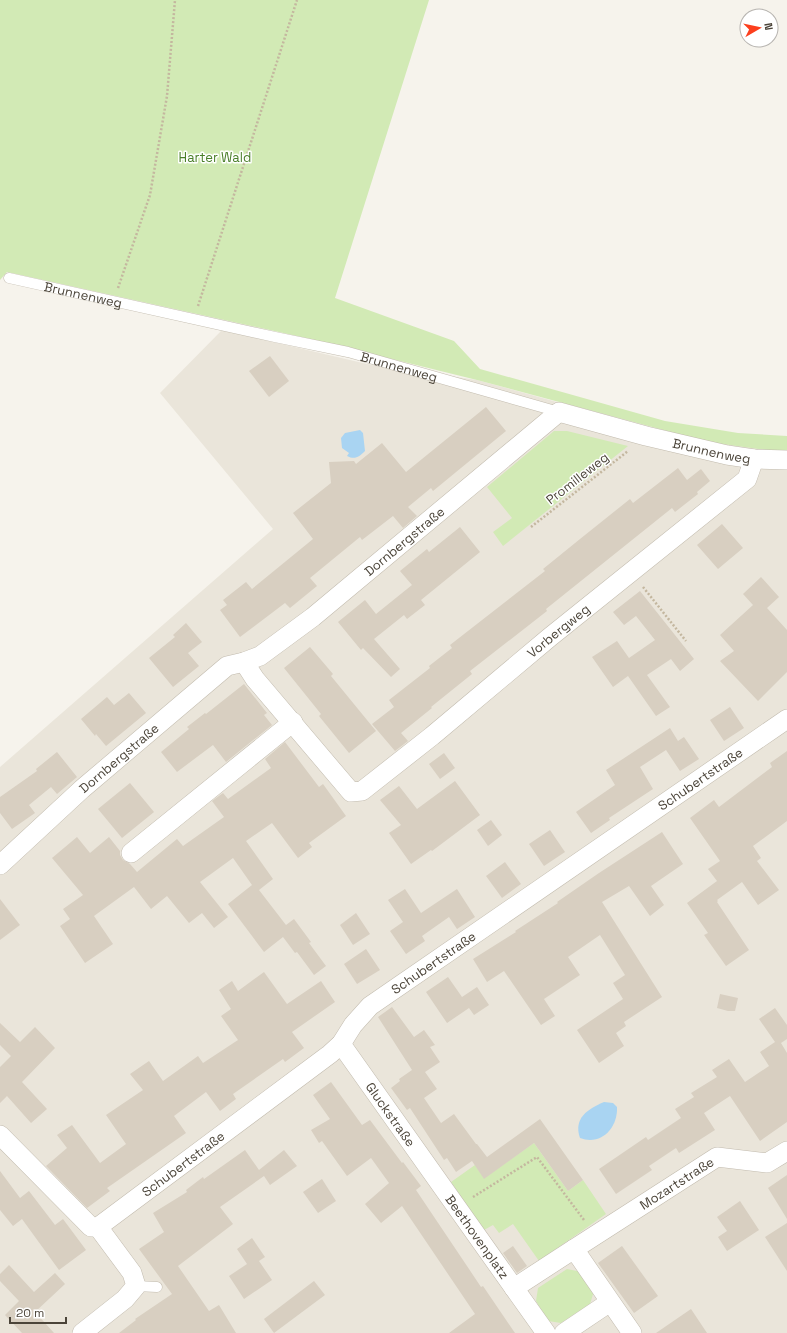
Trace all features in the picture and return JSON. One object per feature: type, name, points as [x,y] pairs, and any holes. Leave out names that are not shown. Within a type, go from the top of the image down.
[{"type":"street","name":"Brunnenweg","points":[[559,412],[646,436],[720,454],[754,459],[787,460]]},
{"type":"street","name":"Dornbergstraße","points":[[0,864],[82,789],[227,666],[260,656],[313,617],[559,412]]},
{"type":"street","name":"Vorbergweg","points":[[293,722],[352,792],[362,791],[426,741],[550,637],[747,479],[754,459]]},
{"type":"street","points":[[131,853],[293,722],[256,679],[244,662]]},
{"type":"street","name":"Schubertstraße","points":[[98,1227],[330,1054],[341,1044],[353,1025],[370,1006],[787,719]]},
{"type":"street","name":"Gluckstraße","points":[[341,1044],[441,1185]]},
{"type":"street","points":[[1,1138],[90,1227],[98,1227],[132,1273],[136,1286],[125,1299],[82,1333]]},
{"type":"street","name":"Mozartstraße","points":[[574,1249],[717,1157],[767,1163],[787,1151]]},
{"type":"street","name":"Beethovenplatz","points":[[441,1185],[546,1333]]},
{"type":"street","points":[[574,1249],[632,1333]]},
{"type":"street","name":"Beethovenplatz","points":[[514,1288],[574,1249]]},
{"type":"street","points":[[564,1333],[610,1302]]},
{"type":"lane","name":"Brunnenweg","points":[[9,278],[114,302],[194,318],[275,338],[348,352],[559,412]]},
{"type":"lane","points":[[136,1286],[157,1287]]},
{"type":"path","points":[[114,302],[150,195],[167,96],[174,0]]},
{"type":"path","points":[[194,318],[298,0]]},
{"type":"path","name":"Promilleweg","points":[[531,527],[630,449]]},
{"type":"path","points":[[631,572],[686,641]]},
{"type":"path","points":[[457,1208],[537,1157],[596,1235]]},
{"type":"shaded area","points":[[222,330],[367,364],[477,380],[662,431],[787,451],[787,1333],[0,1333],[0,767],[273,529],[160,393]]},
{"type":"green space","name":"Harter Wald","points":[[0,0],[429,0],[335,298],[454,341],[480,369],[665,421],[738,433],[787,436],[787,451],[773,451],[708,442],[477,380],[315,340],[7,272],[0,280]]},
{"type":"green space","points":[[554,431],[567,431],[628,446],[503,546],[493,532],[512,518],[487,487]]},
{"type":"green space","points":[[534,1143],[568,1191],[583,1180],[606,1214],[539,1261],[513,1224],[499,1233],[493,1225],[484,1230],[451,1182],[475,1165],[484,1178]]},
{"type":"green space","points":[[567,1269],[582,1272],[594,1291],[590,1304],[561,1323],[548,1321],[536,1301],[538,1288]]},
{"type":"water","points":[[360,430],[363,433],[365,451],[361,455],[352,458],[347,456],[349,453],[342,448],[341,438],[345,433]]},
{"type":"water","points":[[604,1102],[613,1103],[617,1107],[615,1122],[611,1128],[607,1133],[595,1139],[588,1140],[580,1138],[578,1131],[580,1120],[583,1115]]},
{"type":"building","points":[[270,356],[289,381],[269,397],[249,371]]},
{"type":"building","points":[[486,407],[506,431],[433,491],[431,488],[408,507],[417,516],[403,528],[393,516],[362,540],[360,537],[310,578],[317,586],[290,608],[285,603],[240,637],[220,610],[227,605],[223,600],[246,582],[252,589],[313,539],[293,513],[331,483],[329,462],[354,461],[356,464],[382,443],[406,472]]},
{"type":"building","points":[[678,468],[687,480],[701,469],[710,481],[697,492],[698,494],[675,512],[672,508],[546,609],[547,611],[470,671],[472,674],[401,733],[408,741],[395,751],[372,724],[394,707],[389,700],[430,668],[429,666],[452,648],[450,645],[545,571],[543,569],[580,539],[630,499],[633,503]]},
{"type":"building","points":[[722,524],[743,548],[718,569],[697,545]]},
{"type":"building","points":[[460,527],[480,552],[421,600],[425,605],[407,619],[404,615],[374,639],[400,669],[391,677],[363,648],[361,650],[338,622],[365,600],[376,614],[412,585],[400,571],[427,549],[429,552]]},
{"type":"building","points":[[761,577],[779,597],[767,608],[787,630],[787,672],[758,701],[720,661],[734,651],[720,635],[753,605],[743,594]]},
{"type":"building","points":[[640,591],[694,659],[680,671],[671,659],[647,675],[670,707],[656,716],[628,676],[613,687],[592,657],[617,641],[629,658],[655,640],[636,616],[624,625],[613,612]]},
{"type":"building","points":[[186,623],[202,642],[188,653],[199,666],[173,687],[149,658],[175,637],[173,635]]},
{"type":"building","points":[[310,647],[333,674],[331,676],[376,731],[349,753],[319,716],[321,714],[284,668]]},
{"type":"building","points":[[244,684],[267,713],[264,715],[272,725],[226,762],[213,745],[177,772],[161,752],[189,729],[187,727]]},
{"type":"building","points":[[129,693],[146,713],[106,746],[96,734],[95,736],[81,719],[107,697],[114,705]]},
{"type":"building","points":[[730,707],[744,728],[724,741],[710,720]]},
{"type":"building","points":[[670,728],[678,741],[684,737],[699,759],[680,771],[666,750],[640,767],[653,789],[609,818],[610,820],[591,833],[576,812],[615,785],[606,770]]},
{"type":"building","points":[[285,742],[319,787],[323,784],[346,816],[309,843],[312,847],[298,858],[272,823],[246,841],[273,879],[259,890],[286,925],[294,919],[326,966],[314,975],[297,952],[295,953],[283,937],[264,952],[228,904],[252,885],[233,858],[200,882],[228,917],[214,928],[202,913],[189,923],[167,896],[151,909],[134,887],[94,916],[113,944],[85,963],[60,926],[70,919],[63,909],[83,895],[52,858],[77,837],[90,853],[109,837],[120,851],[120,855],[123,860],[130,864],[137,872],[177,839],[183,846],[224,817],[212,801],[223,793],[228,799],[271,768],[265,759]]},
{"type":"building","points":[[787,751],[787,821],[753,846],[761,858],[757,861],[779,890],[758,905],[742,882],[717,900],[749,950],[726,966],[704,935],[708,933],[687,903],[717,881],[708,869],[720,861],[690,818],[714,800],[719,807],[772,767],[770,763]]},
{"type":"building","points":[[57,752],[77,777],[57,794],[51,787],[29,805],[35,813],[12,829],[0,813],[0,797],[37,771],[36,769]]},
{"type":"building","points":[[444,753],[455,768],[440,779],[429,764]]},
{"type":"building","points":[[455,781],[480,815],[432,851],[431,850],[411,864],[389,833],[401,825],[380,800],[399,786],[417,809]]},
{"type":"building","points":[[130,783],[154,812],[122,838],[98,809]]},
{"type":"building","points":[[491,820],[502,835],[488,846],[477,830]]},
{"type":"building","points":[[550,830],[565,852],[544,866],[529,844]]},
{"type":"building","points":[[662,832],[683,864],[651,886],[664,905],[650,916],[629,886],[602,902],[662,997],[624,1022],[626,1026],[616,1033],[624,1046],[599,1063],[577,1030],[623,999],[613,983],[625,975],[600,935],[568,957],[580,975],[544,999],[555,1016],[541,1025],[504,971],[487,982],[473,959],[516,932],[515,931],[558,903],[557,902],[599,873]]},
{"type":"building","points":[[505,862],[521,884],[502,898],[486,876]]},
{"type":"building","points":[[405,889],[421,913],[457,889],[475,917],[457,929],[449,917],[422,936],[425,941],[406,954],[390,931],[403,922],[388,900]]},
{"type":"building","points":[[0,899],[20,925],[0,940]]},
{"type":"building","points":[[356,913],[370,934],[353,945],[340,925]]},
{"type":"building","points":[[366,949],[380,970],[357,984],[344,964]]},
{"type":"building","points":[[264,972],[287,1004],[321,981],[335,1002],[292,1032],[304,1048],[285,1062],[283,1059],[233,1094],[236,1099],[220,1111],[206,1092],[174,1116],[186,1133],[107,1188],[110,1191],[87,1208],[46,1166],[67,1148],[57,1135],[72,1125],[100,1163],[126,1144],[106,1115],[143,1090],[130,1074],[149,1061],[163,1081],[198,1056],[203,1063],[238,1040],[221,1016],[231,1009],[219,990],[232,981],[238,991]]},
{"type":"building","points":[[448,977],[462,997],[477,987],[489,1005],[474,1015],[469,1008],[447,1023],[426,992]]},
{"type":"building","points":[[720,994],[738,998],[735,1011],[717,1008]]},
{"type":"building","points":[[392,1007],[414,1037],[424,1030],[435,1045],[430,1047],[440,1062],[425,1072],[437,1089],[424,1098],[441,1123],[454,1114],[487,1157],[540,1119],[583,1180],[568,1191],[534,1143],[484,1179],[472,1161],[456,1172],[447,1158],[444,1160],[410,1108],[407,1110],[391,1088],[400,1081],[399,1079],[412,1070],[378,1017]]},
{"type":"building","points":[[775,1008],[787,1025],[787,1039],[781,1043],[787,1053],[787,1122],[760,1141],[730,1096],[704,1113],[715,1130],[679,1153],[676,1148],[649,1166],[652,1170],[616,1194],[599,1169],[646,1137],[648,1140],[681,1118],[675,1109],[694,1097],[691,1093],[717,1077],[712,1070],[729,1059],[745,1082],[769,1066],[760,1052],[775,1042],[759,1019]]},
{"type":"building","points":[[0,1023],[20,1042],[35,1027],[55,1048],[22,1082],[47,1109],[31,1123],[7,1096],[0,1103],[0,1067],[11,1056],[0,1045]]},
{"type":"building","points":[[331,1082],[362,1125],[370,1120],[421,1186],[416,1190],[481,1287],[483,1286],[515,1333],[449,1333],[475,1314],[402,1206],[381,1223],[365,1204],[389,1183],[371,1158],[347,1176],[322,1141],[319,1143],[311,1130],[330,1119],[313,1095]]},
{"type":"building","points":[[245,1150],[259,1170],[284,1150],[297,1166],[270,1185],[264,1176],[220,1207],[233,1224],[178,1266],[209,1311],[219,1305],[236,1333],[119,1333],[136,1320],[135,1319],[172,1294],[139,1249],[164,1232],[153,1213],[187,1192],[186,1190],[203,1177],[204,1179]]},
{"type":"building","points":[[0,1171],[20,1198],[29,1191],[55,1225],[63,1219],[86,1250],[59,1270],[22,1219],[13,1226],[0,1210]]},
{"type":"building","points":[[787,1175],[787,1219],[768,1188]]},
{"type":"building","points":[[322,1179],[336,1201],[318,1213],[303,1192]]},
{"type":"building","points":[[740,1201],[759,1230],[727,1251],[718,1237],[727,1231],[717,1217]]},
{"type":"building","points":[[787,1223],[787,1271],[765,1237]]},
{"type":"building","points":[[252,1238],[265,1257],[259,1261],[272,1280],[244,1299],[229,1276],[247,1264],[237,1249]]},
{"type":"building","points":[[513,1246],[527,1266],[517,1273],[503,1253]]},
{"type":"building","points":[[622,1246],[658,1296],[634,1313],[598,1263]]},
{"type":"building","points":[[9,1265],[34,1292],[55,1273],[65,1284],[35,1312],[54,1333],[22,1333],[5,1315],[19,1301],[0,1281],[0,1274]]},
{"type":"building","points":[[314,1281],[325,1295],[274,1333],[264,1319]]},
{"type":"building","points":[[691,1309],[707,1333],[656,1333]]}]
